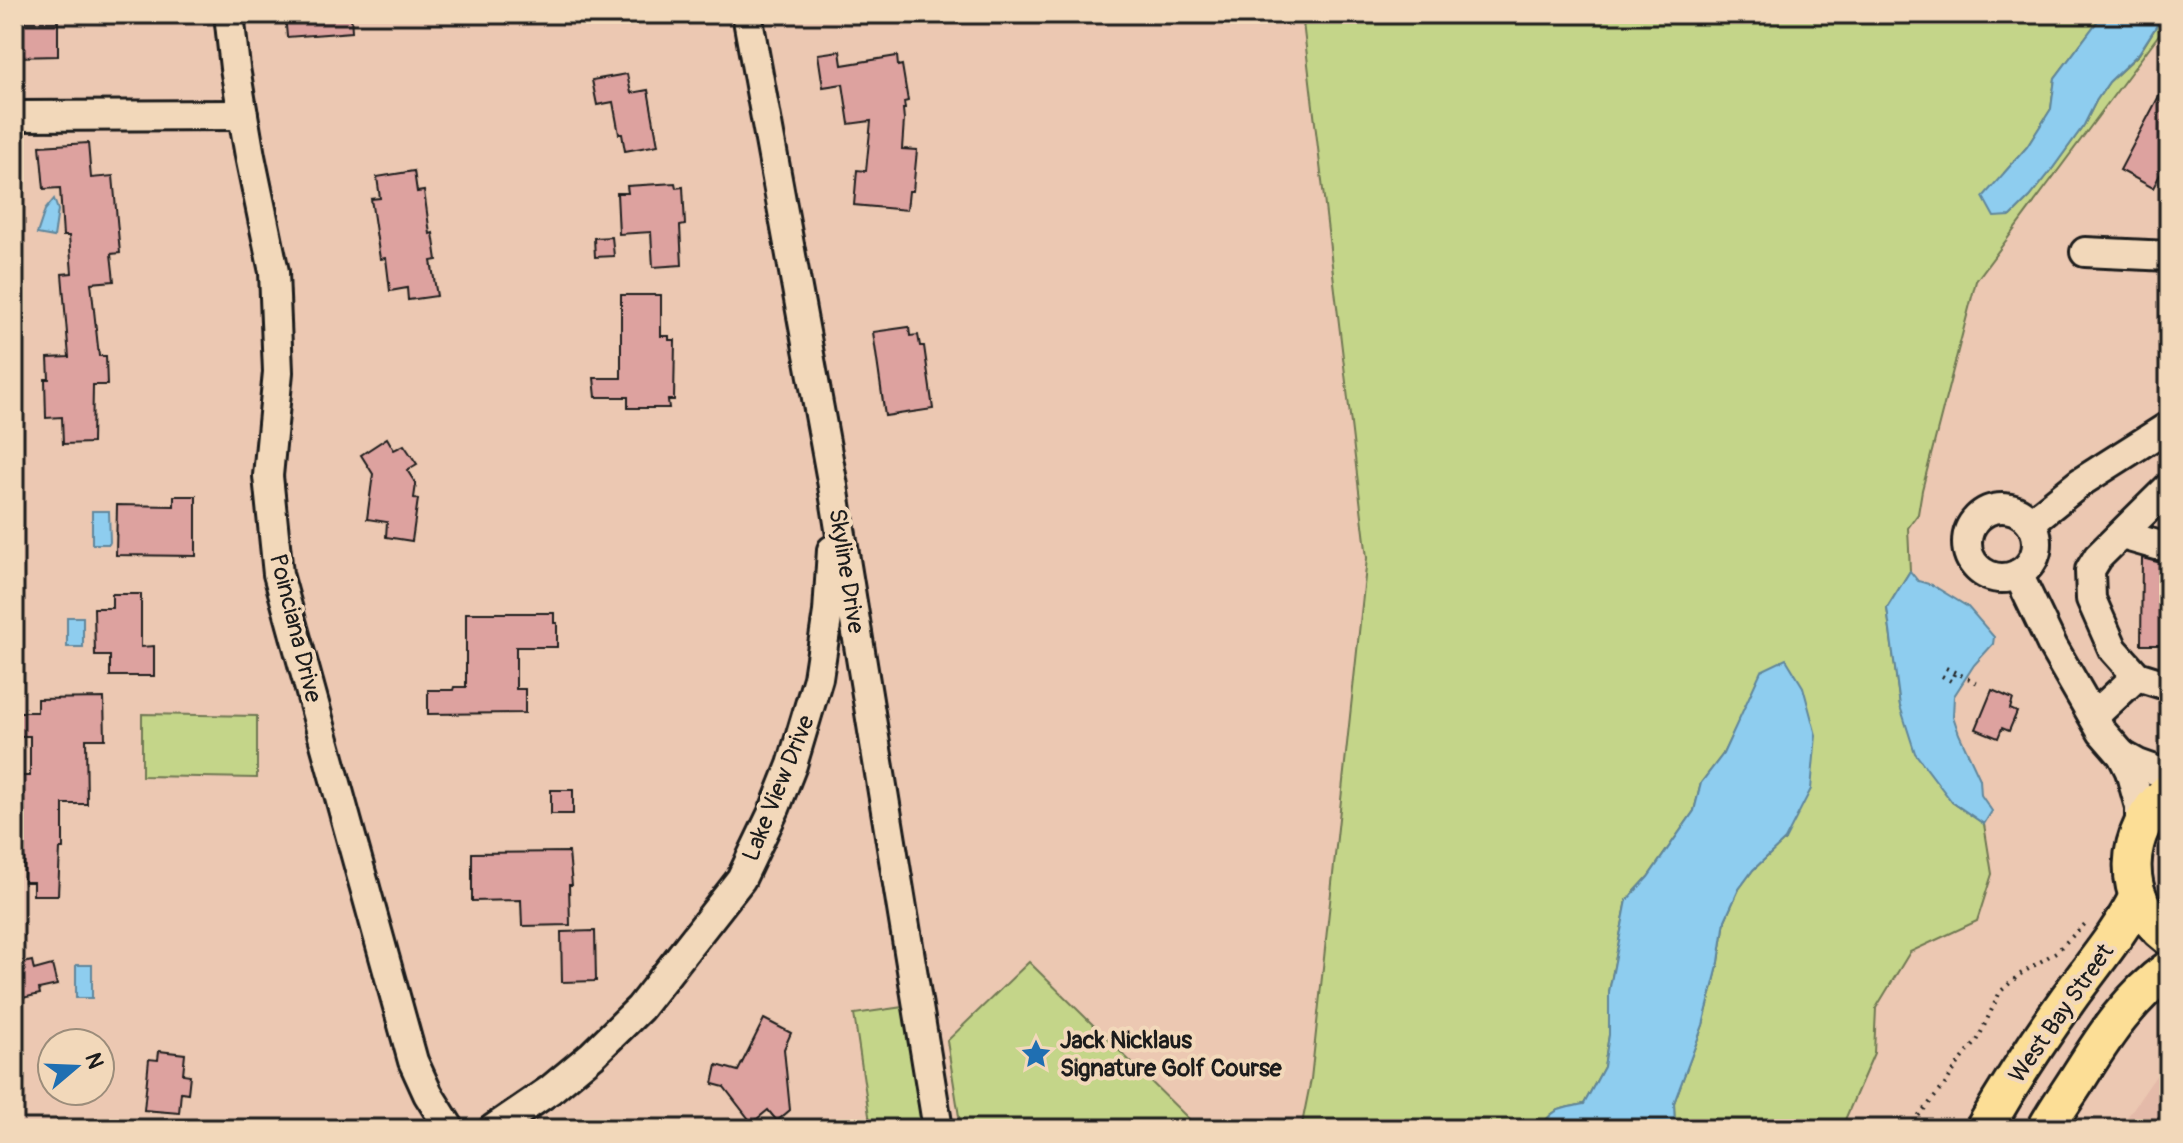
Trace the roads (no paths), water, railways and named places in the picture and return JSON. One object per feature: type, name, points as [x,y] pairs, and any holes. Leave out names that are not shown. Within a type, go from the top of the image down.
[{"type":"main road","points":[[2169,791],[2140,826],[2132,868],[2138,896],[2149,917],[2169,937]]},
{"type":"main road","name":"West Bay Street","points":[[1984,1129],[2013,1078],[2122,926],[2138,896]]},
{"type":"main road","name":"West Bay Street","points":[[2046,1129],[2124,1010],[2169,969]]},
{"type":"street","name":"Poinciana Drive","points":[[229,14],[243,115],[274,272],[278,372],[268,476],[278,574],[413,1061],[428,1094],[450,1129]]},
{"type":"street","name":"Skyline Drive","points":[[747,14],[833,486],[938,1129]]},
{"type":"street","points":[[14,116],[243,115]]},
{"type":"street","points":[[2085,252],[2169,256]]},
{"type":"street","points":[[2031,522],[2081,482],[2169,426]]},
{"type":"street","name":"Lake View Drive","points":[[493,1129],[550,1090],[592,1055],[640,1008],[741,879],[792,765],[818,678],[829,598],[833,486]]},
{"type":"street","points":[[2169,487],[2098,557],[2090,570],[2091,599],[2113,649],[2137,676],[2169,686]]},
{"type":"street","points":[[1998,507],[2014,510],[2031,522],[2036,536],[2036,551],[2028,567],[2018,574],[1997,578],[1981,571],[1969,556],[1967,538],[1980,515],[1998,507]]},
{"type":"street","points":[[2122,535],[2157,545],[2169,545]]},
{"type":"street","points":[[2018,574],[2053,647],[2102,732],[2122,755],[2136,789],[2140,826]]},
{"type":"street","points":[[2094,716],[2137,676]]},
{"type":"street","points":[[2122,755],[2169,775]]},
{"type":"water","points":[[2103,14],[2164,14],[2139,53],[2109,82],[2084,125],[2030,197],[2011,216],[1994,217],[1983,197],[2027,147],[2051,109],[2055,78]]},
{"type":"water","points":[[54,199],[58,210],[54,237],[37,234],[45,210]]},
{"type":"water","points":[[92,511],[109,511],[109,544],[92,544]]},
{"type":"water","points":[[1910,571],[1918,581],[1932,585],[1968,607],[1994,637],[1993,644],[1974,665],[1954,696],[1953,716],[1980,779],[1981,795],[1992,811],[1984,824],[1952,802],[1915,753],[1900,706],[1887,608]]},
{"type":"water","points":[[67,617],[83,617],[83,647],[67,647]]},
{"type":"water","points":[[1786,659],[1803,687],[1816,735],[1811,789],[1785,840],[1753,870],[1739,889],[1725,920],[1719,962],[1703,1025],[1674,1103],[1675,1129],[1540,1129],[1554,1113],[1584,1104],[1604,1067],[1609,1035],[1609,992],[1627,900],[1648,877],[1694,811],[1701,783],[1723,754],[1761,671]]},
{"type":"water","points":[[76,965],[92,965],[92,998],[76,998]]},
{"type":"place","name":"Jack Nicklaus Signature Golf Course","points":[[1036,1054]]}]
